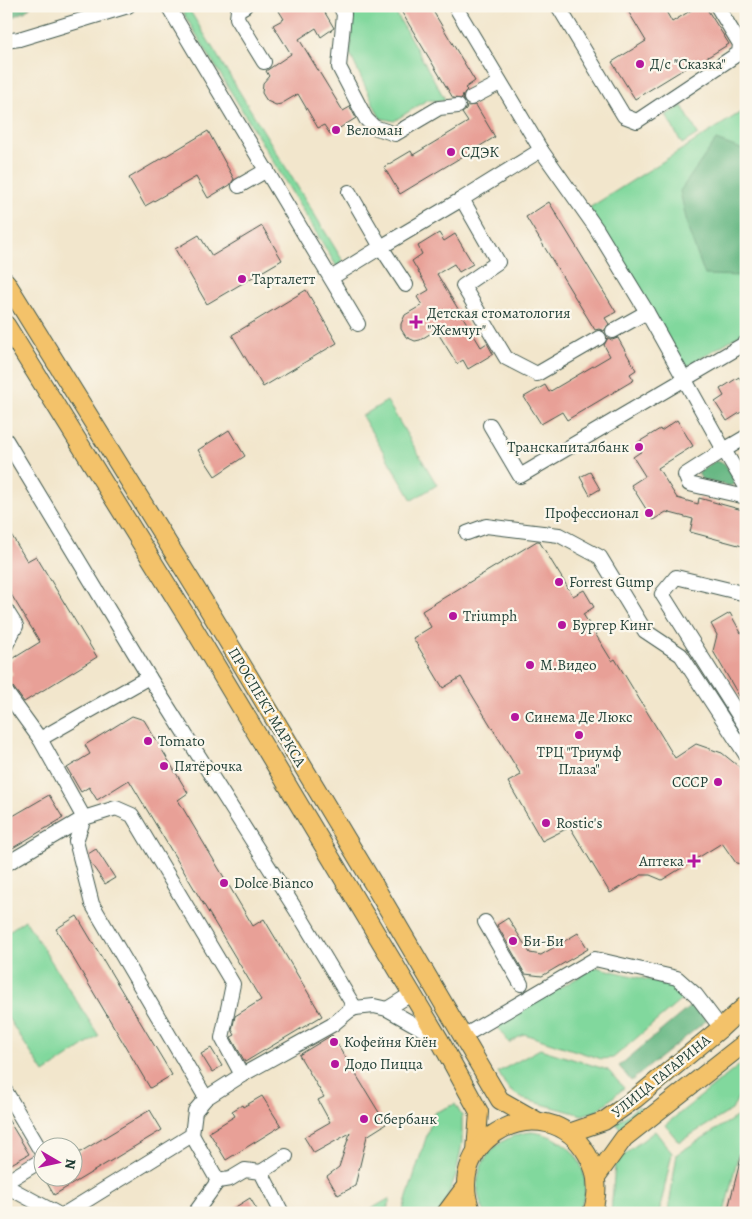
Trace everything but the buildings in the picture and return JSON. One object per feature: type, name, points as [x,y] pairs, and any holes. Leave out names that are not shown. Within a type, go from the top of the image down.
[{"type":"main road","name":"ПРОСПЕКТ МАРКСА","points":[[6,282],[253,683],[500,1100],[537,1121]]},
{"type":"main road","name":"ПРОСПЕКТ МАРКСА","points":[[6,326],[187,617],[439,1038],[479,1112],[476,1151]]},
{"type":"main road","name":"УЛИЦА ГАГАРИНА","points":[[569,1133],[604,1122],[635,1099],[746,1005]]},
{"type":"main road","name":"УЛИЦА ГАГАРИНА","points":[[596,1177],[624,1138],[746,1042]]},
{"type":"main road","points":[[472,1213],[466,1186],[469,1168],[476,1151],[488,1138],[502,1128],[519,1122],[537,1121],[554,1125],[569,1133],[582,1145],[591,1161],[596,1177],[596,1195],[592,1212]]},
{"type":"main road","points":[[446,1213],[466,1186]]},
{"type":"lane","points":[[6,41],[19,39],[128,6]]},
{"type":"lane","points":[[168,6],[358,324]]},
{"type":"lane","points":[[340,6],[344,14],[339,67],[366,119],[374,127],[395,134],[439,108],[458,106]]},
{"type":"lane","points":[[455,6],[541,150],[596,228],[647,312],[746,487]]},
{"type":"lane","points":[[558,6],[624,116],[637,121],[738,53],[740,44],[717,6]]},
{"type":"lane","points":[[240,8],[238,18],[264,62]]},
{"type":"lane","points":[[472,98],[500,82]]},
{"type":"lane","points":[[331,278],[541,150]]},
{"type":"lane","points":[[239,186],[267,170]]},
{"type":"lane","points":[[349,192],[406,285]]},
{"type":"lane","points":[[462,199],[498,262],[463,286],[506,358],[537,374],[599,338]]},
{"type":"lane","points":[[613,331],[647,312]]},
{"type":"lane","points":[[490,425],[520,476],[746,343]]},
{"type":"lane","points":[[746,437],[685,475],[689,484],[746,496]]},
{"type":"lane","points":[[6,440],[149,676],[298,912],[355,1008]]},
{"type":"lane","points":[[467,533],[486,526],[559,535],[600,557],[645,630],[681,655],[746,756]]},
{"type":"lane","points":[[746,594],[676,577],[662,594],[746,727]]},
{"type":"lane","points":[[6,610],[16,626],[6,645]]},
{"type":"lane","points":[[40,740],[149,676]]},
{"type":"lane","points":[[6,692],[40,740],[84,818],[76,841],[92,904],[206,1098]]},
{"type":"lane","points":[[6,864],[84,818],[116,808],[132,815],[233,984],[222,1038],[242,1075]]},
{"type":"lane","points":[[484,922],[522,984]]},
{"type":"lane","points":[[462,1037],[595,959],[677,978],[696,995],[721,1028]]},
{"type":"lane","points":[[387,1009],[411,994]]},
{"type":"lane","points":[[218,1180],[192,1135],[196,1111],[206,1098],[242,1075],[332,1025],[355,1008],[374,1006],[387,1009],[439,1038]]},
{"type":"lane","points":[[6,1092],[32,1136]]},
{"type":"lane","points":[[66,1213],[192,1135]]},
{"type":"lane","points":[[218,1180],[230,1179],[245,1170],[260,1172],[286,1156]]},
{"type":"lane","points":[[6,1182],[32,1166]]},
{"type":"lane","points":[[260,1172],[282,1213]]},
{"type":"lane","points":[[195,1213],[218,1180]]},
{"type":"lane","points":[[6,1186],[56,1213]]},
{"type":"green space","points":[[6,6],[31,6],[26,11],[6,20]]},
{"type":"green space","points":[[179,6],[187,6],[343,261],[337,267]]},
{"type":"green space","points":[[351,6],[392,6],[446,101],[427,100],[394,121],[380,118],[350,54],[354,12]]},
{"type":"green space","points":[[682,106],[698,134],[682,144],[666,115]]},
{"type":"green space","points":[[746,109],[746,331],[686,367],[589,208]]},
{"type":"green space","points":[[716,140],[746,151],[745,276],[705,275],[689,232],[680,191]]},
{"type":"green space","points":[[387,401],[437,485],[412,500],[362,416]]},
{"type":"green space","points":[[715,461],[724,463],[735,477],[734,485],[729,486],[702,480],[698,473]]},
{"type":"green space","points":[[25,920],[99,1036],[44,1073],[6,1015],[6,933]]},
{"type":"green space","points":[[596,967],[677,987],[687,995],[613,1058],[601,1059],[524,1034],[509,1043],[496,1025]]},
{"type":"green space","points":[[693,1004],[707,1020],[631,1081],[619,1066]]},
{"type":"green space","points":[[540,1049],[608,1070],[624,1088],[597,1111],[582,1115],[523,1099],[508,1089],[498,1072]]},
{"type":"green space","points":[[746,1060],[746,1081],[732,1110],[679,1142],[665,1125]]},
{"type":"green space","points":[[455,1104],[462,1116],[462,1143],[456,1175],[444,1205],[438,1213],[402,1213],[434,1113]]},
{"type":"green space","points":[[639,1106],[644,1112],[621,1129],[616,1123]]},
{"type":"green space","points":[[746,1111],[746,1138],[741,1144],[724,1213],[668,1213],[677,1154]]},
{"type":"green space","points":[[655,1131],[672,1153],[659,1213],[611,1213],[615,1165],[631,1149]]},
{"type":"green space","points":[[531,1132],[546,1135],[559,1141],[570,1149],[578,1159],[583,1171],[585,1184],[578,1213],[485,1213],[479,1198],[478,1184],[480,1171],[485,1159],[493,1149],[504,1141],[516,1135]]},
{"type":"green space","points":[[390,1198],[387,1213],[364,1213]]},
{"type":"place","name":"Д/с \"Сказка\"","points":[[640,64]]},
{"type":"place","name":"Веломан","points":[[336,130]]},
{"type":"place","name":"СДЭК","points":[[451,152]]},
{"type":"place","name":"Тарталетт","points":[[242,279]]},
{"type":"place","name":"Детская стоматология \"Жемчуг\"","points":[[416,322]]},
{"type":"place","name":"Транскапиталбанк","points":[[639,447]]},
{"type":"place","name":"Профессионал","points":[[649,513]]},
{"type":"place","name":"Forrest Gump","points":[[559,582]]},
{"type":"place","name":"Triumph","points":[[453,616]]},
{"type":"place","name":"Бургер Кинг","points":[[562,625]]},
{"type":"place","name":"М.Видео","points":[[530,665]]},
{"type":"place","name":"Синема Де Люкс","points":[[515,717]]},
{"type":"place","name":"ТРЦ \"Триумф Плаза\"","points":[[579,735]]},
{"type":"place","name":"Tomato","points":[[148,741]]},
{"type":"place","name":"Пятёрочка","points":[[164,766]]},
{"type":"place","name":"СССР","points":[[718,782]]},
{"type":"place","name":"Rostic's","points":[[546,823]]},
{"type":"place","name":"Аптека","points":[[694,861]]},
{"type":"place","name":"Dolce Bianco","points":[[224,883]]},
{"type":"place","name":"Би-Би","points":[[513,941]]},
{"type":"place","name":"Кофейня Клён","points":[[334,1042]]},
{"type":"place","name":"Додо Пицца","points":[[335,1064]]},
{"type":"place","name":"Сбербанк","points":[[364,1119]]}]
